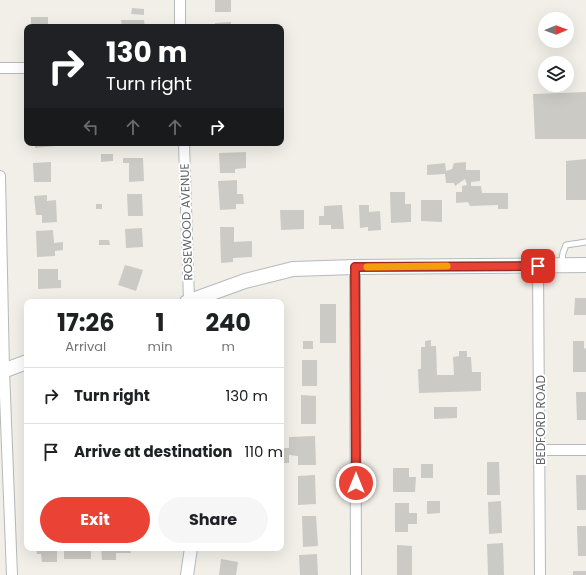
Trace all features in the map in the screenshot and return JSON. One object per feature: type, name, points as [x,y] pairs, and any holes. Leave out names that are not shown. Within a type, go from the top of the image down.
[{"type":"main road","points":[[196,299],[245,281],[275,272],[293,269],[586,265]]},
{"type":"main road","points":[[2,371],[24,363]]},
{"type":"street","points":[[180,0],[180,24]]},
{"type":"street","points":[[0,68],[24,68]]},
{"type":"street","name":"ROSEWOOD AVENUE","points":[[184,146],[188,299]]},
{"type":"street","points":[[0,176],[2,371],[12,575]]},
{"type":"street","name":"BEDFORD ROAD","points":[[538,266],[540,575]]},
{"type":"street","points":[[355,267],[356,575]]},
{"type":"street","points":[[540,450],[586,450]]},
{"type":"street","points":[[187,575],[191,551]]},
{"type":"lane","points":[[561,266],[566,245],[586,242]]},
{"type":"building","points":[[215,0],[231,0],[231,12],[215,12]]},
{"type":"building","points":[[132,8],[144,9],[144,15],[131,14]]},
{"type":"building","points":[[31,17],[48,17],[48,24],[31,24]]},
{"type":"building","points":[[121,20],[144,20],[145,24],[122,24]]},
{"type":"building","points":[[231,22],[231,24],[215,24]]},
{"type":"building","points":[[586,92],[586,139],[535,139],[533,94]]},
{"type":"building","points":[[35,146],[55,146],[35,148]]},
{"type":"building","points":[[246,152],[246,168],[235,169],[235,173],[220,173],[219,153]]},
{"type":"building","points":[[101,154],[113,154],[113,161],[101,162]]},
{"type":"building","points":[[123,158],[143,158],[144,181],[129,182],[129,163],[123,163]]},
{"type":"building","points":[[586,159],[586,200],[566,200],[566,161]]},
{"type":"building","points":[[51,162],[51,182],[34,182],[33,163]]},
{"type":"building","points":[[466,162],[466,170],[480,170],[480,181],[471,182],[471,186],[481,186],[482,193],[508,193],[508,209],[498,209],[498,205],[470,206],[468,202],[456,203],[456,192],[462,192],[462,186],[467,185],[465,179],[455,186],[454,183],[446,183],[445,174],[427,175],[427,165],[445,163],[446,171],[452,169],[454,163]]},
{"type":"building","points":[[237,180],[237,194],[243,194],[244,204],[236,204],[236,209],[220,210],[218,181]]},
{"type":"building","points":[[390,192],[405,192],[405,204],[411,204],[411,222],[391,223]]},
{"type":"building","points":[[127,194],[142,194],[143,216],[128,216]]},
{"type":"building","points":[[47,195],[47,201],[56,200],[57,222],[42,223],[42,215],[36,215],[34,196]]},
{"type":"building","points":[[421,200],[442,200],[442,222],[421,221]]},
{"type":"building","points":[[96,204],[102,204],[102,209],[96,209]]},
{"type":"building","points":[[342,205],[344,229],[331,229],[331,225],[319,225],[319,216],[324,216],[324,206]]},
{"type":"building","points":[[359,205],[369,205],[369,212],[380,211],[381,230],[368,231],[368,227],[360,228]]},
{"type":"building","points":[[280,210],[304,210],[304,229],[281,230]]},
{"type":"building","points":[[220,227],[234,227],[234,242],[252,241],[252,257],[233,258],[233,262],[221,263]]},
{"type":"building","points":[[142,228],[143,247],[126,248],[125,229]]},
{"type":"building","points":[[53,230],[54,243],[63,242],[63,250],[55,251],[55,256],[37,257],[36,231]]},
{"type":"building","points":[[99,240],[109,240],[110,245],[99,245]]},
{"type":"building","points":[[125,265],[143,270],[136,291],[118,285]]},
{"type":"building","points":[[38,269],[58,269],[58,280],[61,280],[61,288],[38,289]]},
{"type":"building","points":[[575,298],[586,298],[586,315],[574,315]]},
{"type":"building","points":[[320,304],[336,304],[336,343],[320,343]]},
{"type":"building","points":[[431,340],[431,346],[436,346],[437,375],[454,375],[453,357],[459,356],[459,351],[467,351],[467,357],[471,357],[472,372],[481,372],[481,391],[419,393],[418,369],[421,369],[421,347],[425,347],[425,341]]},
{"type":"building","points":[[303,341],[313,341],[313,349],[303,349]]},
{"type":"building","points":[[573,341],[584,341],[584,349],[586,348],[586,372],[573,372]]},
{"type":"building","points":[[302,360],[317,360],[317,386],[302,386]]},
{"type":"building","points":[[576,392],[586,392],[586,420],[577,420]]},
{"type":"building","points":[[301,395],[316,396],[316,424],[301,424]]},
{"type":"building","points":[[434,407],[457,407],[457,418],[434,419]]},
{"type":"building","points":[[315,436],[316,465],[298,465],[298,456],[289,455],[289,463],[284,463],[284,448],[289,448],[289,437]]},
{"type":"building","points":[[487,462],[499,462],[500,495],[487,495]]},
{"type":"building","points":[[421,464],[433,464],[433,478],[421,478]]},
{"type":"building","points":[[393,468],[409,468],[409,477],[416,477],[415,492],[393,492]]},
{"type":"building","points":[[315,475],[316,504],[298,505],[298,476]]},
{"type":"building","points":[[576,475],[586,475],[586,510],[577,510]]},
{"type":"building","points":[[427,501],[440,501],[440,513],[427,514]]},
{"type":"building","points":[[501,501],[502,533],[489,534],[488,502]]},
{"type":"building","points":[[395,503],[409,503],[409,513],[417,513],[417,524],[408,524],[408,532],[395,532]]},
{"type":"building","points":[[302,516],[316,516],[318,546],[303,547]]},
{"type":"building","points":[[577,526],[586,526],[586,556],[578,556]]},
{"type":"building","points":[[503,543],[504,575],[488,575],[487,544]]},
{"type":"building","points":[[397,545],[412,546],[412,575],[397,575]]},
{"type":"building","points":[[36,551],[57,551],[57,562],[42,562],[41,554],[37,554]]},
{"type":"building","points":[[64,551],[91,551],[91,559],[64,559]]},
{"type":"building","points":[[101,551],[131,551],[131,553],[116,553],[116,560],[102,560]]},
{"type":"building","points":[[317,554],[318,575],[300,575],[299,555]]},
{"type":"building","points":[[221,559],[238,562],[236,575],[219,575]]},
{"type":"building","points":[[573,571],[586,571],[586,575],[573,575]]},
{"type":"slow traffic","points":[[367,267],[447,266]]},
{"type":"route","points":[[356,483],[355,267],[538,266]]}]
